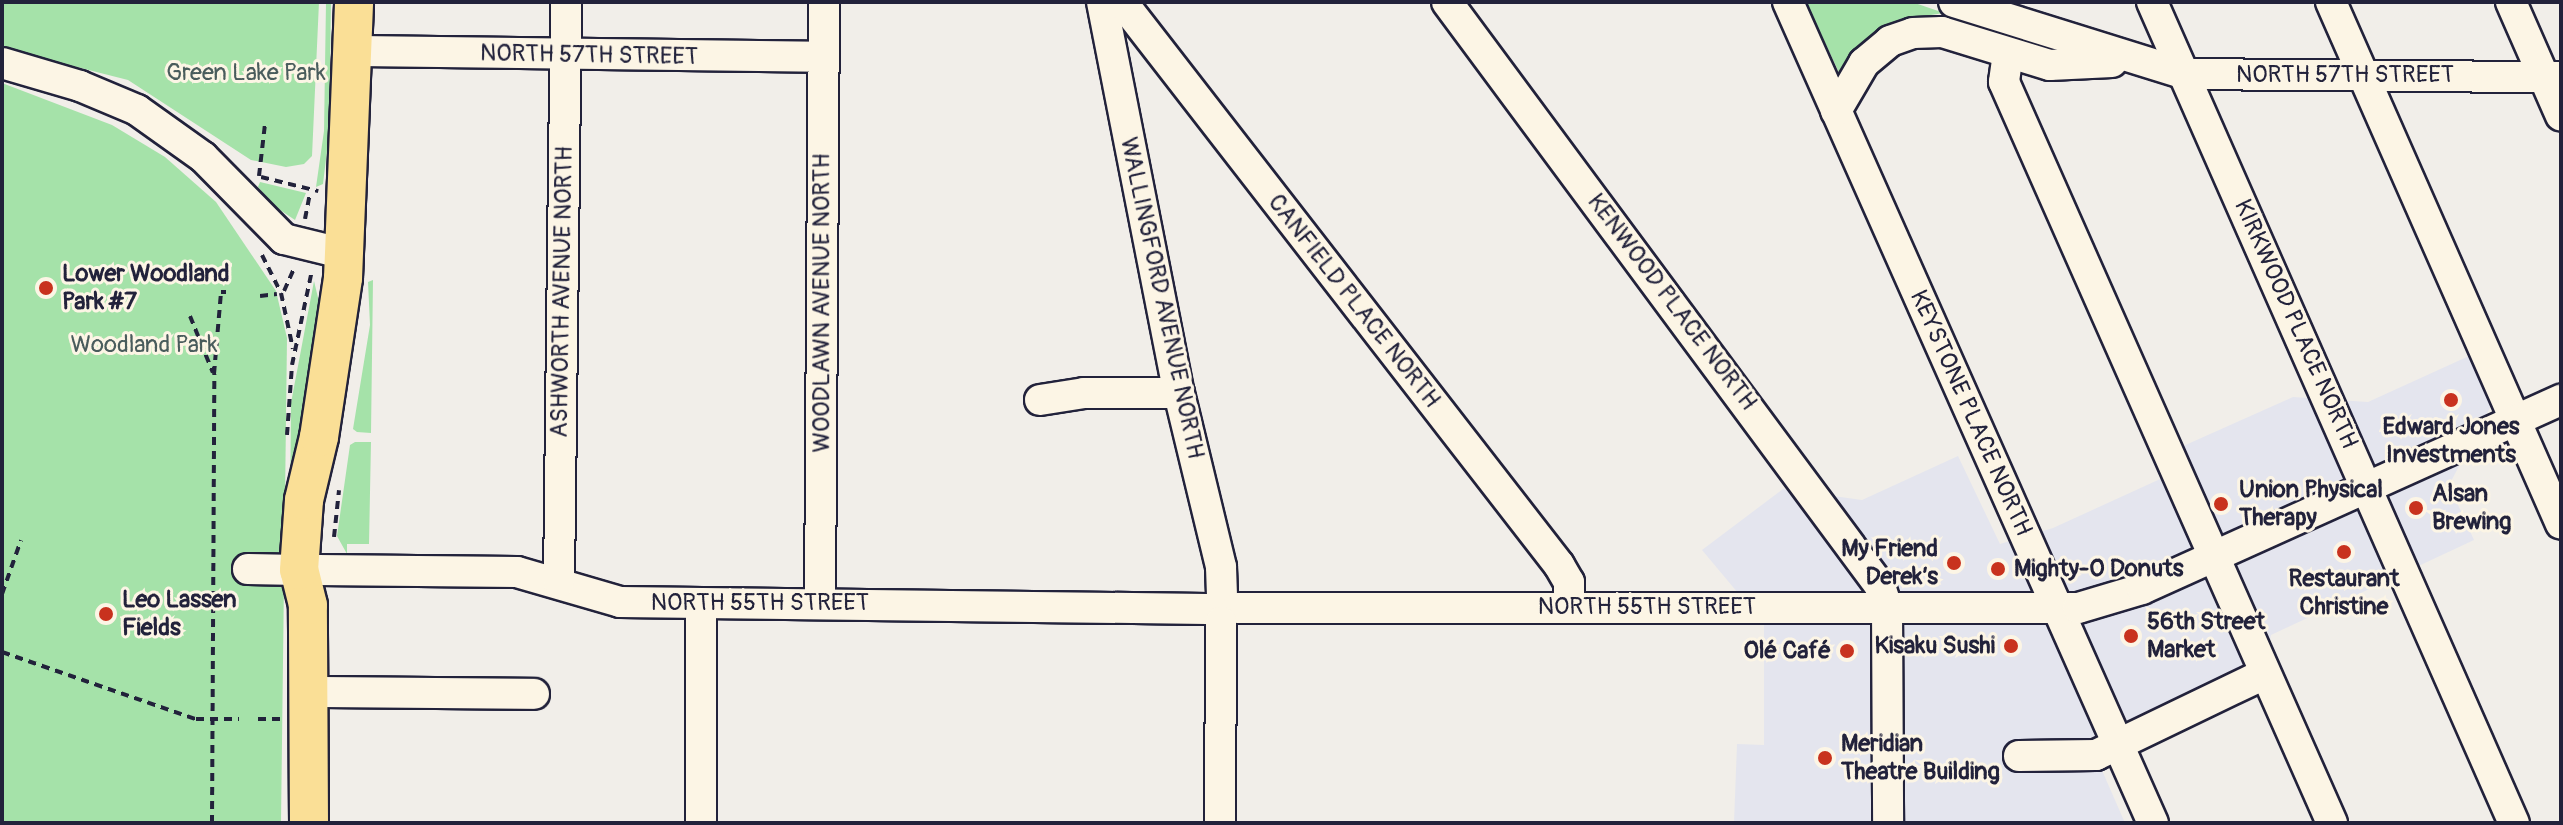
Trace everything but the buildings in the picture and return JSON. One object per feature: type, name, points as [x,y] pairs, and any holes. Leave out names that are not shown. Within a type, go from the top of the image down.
[{"type":"main road","points":[[309,823],[309,692],[314,573],[304,500],[302,445],[345,254],[354,2]]},
{"type":"street","name":"ASHWORTH AVENUE NORTH","points":[[559,582],[566,2]]},
{"type":"street","name":"WOODLAWN AVENUE NORTH","points":[[820,603],[824,2]]},
{"type":"street","name":"WALLINGFORD AVENUE NORTH","points":[[1102,2],[1179,393],[1221,567],[1220,823]]},
{"type":"street","name":"CANFIELD PLACE NORTH","points":[[1122,2],[1559,565],[1569,582],[1569,607]]},
{"type":"street","name":"KENWOOD PLACE NORTH","points":[[1447,2],[1870,568],[1887,608]]},
{"type":"street","name":"KEYSTONE PLACE NORTH","points":[[1788,2],[2153,823]]},
{"type":"street","name":"NORTH 57TH STREET","points":[[1954,2],[2131,61],[2185,74],[2552,77]]},
{"type":"street","name":"KIRKWOOD PLACE NORTH","points":[[2152,2],[2514,823]]},
{"type":"street","points":[[2331,2],[2561,524]]},
{"type":"street","points":[[2511,2],[2552,77],[2561,116]]},
{"type":"street","name":"NORTH 57TH STREET","points":[[1836,111],[1864,63],[1890,41],[1913,33],[1942,32],[2050,65],[2131,61]]},
{"type":"street","name":"NORTH 57TH STREET","points":[[354,51],[824,57]]},
{"type":"street","points":[[2008,53],[2004,82],[2332,823]]},
{"type":"street","points":[[2,63],[70,83],[137,110],[203,157],[284,239],[345,254]]},
{"type":"street","points":[[1040,400],[1084,393],[1179,393]]},
{"type":"street","name":"NORTH 55TH STREET","points":[[248,569],[314,573],[517,572],[559,582],[599,599],[701,604],[2058,609],[2118,599],[2561,400]]},
{"type":"street","points":[[701,604],[701,823]]},
{"type":"street","points":[[1887,608],[1888,823]]},
{"type":"street","points":[[2019,756],[2096,755],[2254,679]]},
{"type":"street","points":[[309,692],[534,694]]},
{"type":"path","points":[[259,176],[265,124]]},
{"type":"path","points":[[304,221],[311,191]]},
{"type":"path","points":[[266,262],[285,308],[294,355],[302,445]]},
{"type":"path","points":[[284,291],[295,266]]},
{"type":"path","points":[[294,355],[311,275]]},
{"type":"path","points":[[212,823],[214,374],[221,292],[226,292]]},
{"type":"path","points":[[260,296],[277,294]]},
{"type":"path","points":[[190,316],[214,374]]},
{"type":"path","points":[[314,573],[341,478]]},
{"type":"path","points":[[2,594],[21,540]]},
{"type":"path","points":[[2,652],[196,719],[239,719]]},
{"type":"path","points":[[258,719],[273,719]]},
{"type":"shaded area","points":[[2480,351],[2499,391],[2449,485],[2474,540],[2271,635],[2262,686],[2097,759],[2125,823],[1734,823],[1737,744],[1764,745],[1764,624],[1702,550],[1783,489],[1862,500],[1958,456],[2000,544],[2053,528],[2169,475],[2181,447],[2293,397],[2368,402]]},
{"type":"green space","name":"Green Lake Park","points":[[2,2],[319,2],[312,156],[304,164],[286,167],[251,160],[128,80],[2,48]]},
{"type":"green space","points":[[326,2],[331,2],[329,134],[323,184],[316,187],[324,131]]},
{"type":"green space","points":[[1806,2],[1912,2],[1944,13],[1898,20],[1862,47],[1842,79]]},
{"type":"green space","name":"Woodland Park","points":[[2,83],[112,125],[165,157],[216,202],[276,291],[287,338],[281,823],[2,823]]},
{"type":"green space","points":[[260,182],[306,193],[295,220],[274,206],[258,187]]},
{"type":"green space","points":[[373,280],[371,433],[353,429],[370,325],[368,282]]},
{"type":"green space","points":[[314,281],[320,306],[290,517],[291,403]]},
{"type":"green space","points":[[371,442],[369,544],[347,544],[347,554],[337,536],[350,445]]},
{"type":"place","name":"Lower Woodland Park #7","points":[[46,288]]},
{"type":"place","name":"Edward Jones Investments","points":[[2451,400]]},
{"type":"place","name":"Union Physical Therapy","points":[[2221,504]]},
{"type":"place","name":"Alsan Brewing","points":[[2416,508]]},
{"type":"place","name":"Restaurant Christine","points":[[2344,552]]},
{"type":"place","name":"My Friend Derek’s","points":[[1954,563]]},
{"type":"place","name":"Mighty-O Donuts","points":[[1998,569]]},
{"type":"place","name":"Leo Lassen Fields","points":[[106,614]]},
{"type":"place","name":"56th Street Market","points":[[2131,636]]},
{"type":"place","name":"Kisaku Sushi","points":[[2011,646]]},
{"type":"place","name":"Olé Café","points":[[1847,651]]},
{"type":"place","name":"Meridian Theatre Building","points":[[1825,758]]}]
